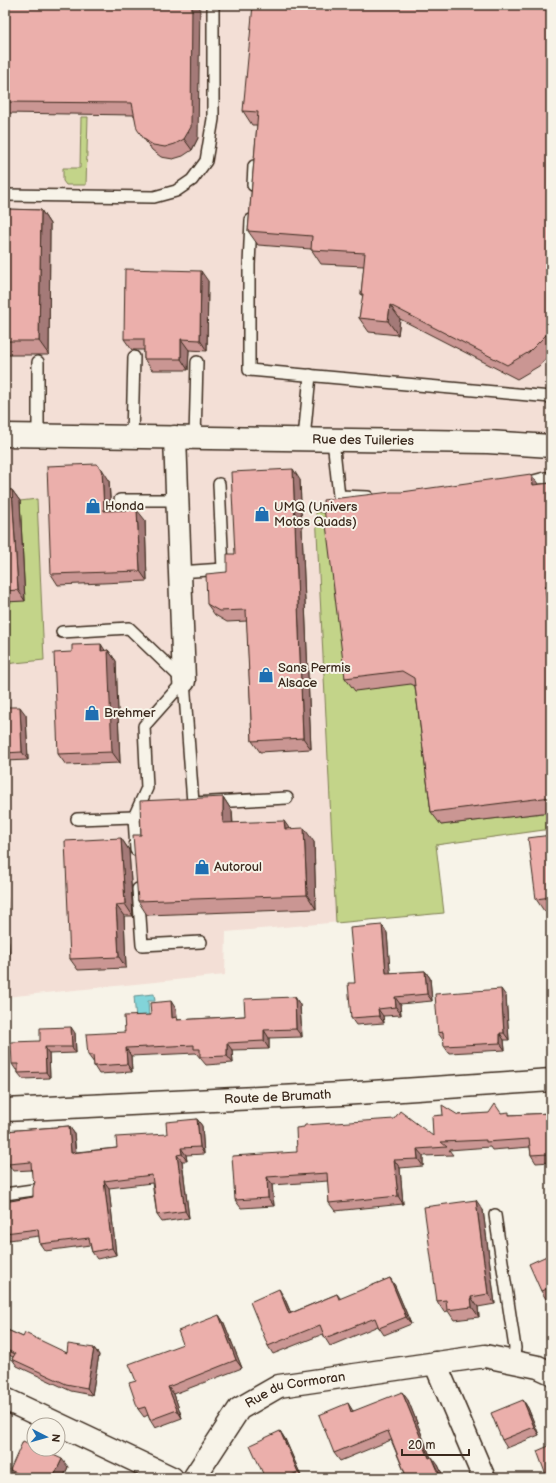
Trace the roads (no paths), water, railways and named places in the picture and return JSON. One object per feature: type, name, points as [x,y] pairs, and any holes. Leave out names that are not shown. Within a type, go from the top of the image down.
[{"type":"street","name":"Rue des Tuileries","points":[[5,435],[488,442],[551,446]]},
{"type":"street","points":[[184,681],[177,500],[185,438]]},
{"type":"street","name":"Route de Brumath","points":[[5,1110],[342,1094],[551,1080]]},
{"type":"street","name":"Rue du Cormoran","points":[[194,1478],[239,1409],[279,1386],[484,1356],[538,1367],[551,1373]]},
{"type":"street","points":[[435,1363],[484,1478]]},
{"type":"street","points":[[5,1399],[172,1478]]},
{"type":"lane","points":[[5,195],[154,197],[176,191],[192,180],[206,161],[213,119],[213,5]]},
{"type":"lane","points":[[252,196],[254,166]]},
{"type":"lane","points":[[252,211],[249,264],[249,370],[551,397]]},
{"type":"lane","points":[[132,437],[134,357]]},
{"type":"lane","points":[[38,362],[38,435]]},
{"type":"lane","points":[[185,438],[197,362]]},
{"type":"lane","points":[[304,439],[310,375]]},
{"type":"lane","points":[[333,440],[339,496],[379,498]]},
{"type":"lane","points":[[513,486],[545,478],[551,478]]},
{"type":"lane","points":[[179,572],[223,568],[219,484]]},
{"type":"lane","points":[[120,500],[177,500]]},
{"type":"lane","points":[[62,632],[129,628],[184,681],[193,803],[287,798]]},
{"type":"lane","points":[[136,862],[134,817],[147,788],[144,726],[184,681]]},
{"type":"lane","points":[[77,819],[134,817]]},
{"type":"lane","points":[[137,877],[142,945],[201,942]]},
{"type":"lane","points":[[5,1194],[33,1190]]},
{"type":"lane","points":[[495,1215],[515,1348],[513,1362]]},
{"type":"water","points":[[154,994],[155,1001],[148,1001],[149,1019],[136,1020],[134,996]]},
{"type":"place","name":"Honda","points":[[93,506]]},
{"type":"place","name":"UMQ (Univers Motos Quads)","points":[[262,514]]},
{"type":"place","name":"Sans Permis Alsace","points":[[266,675]]},
{"type":"place","name":"Brehmer","points":[[92,713]]},
{"type":"place","name":"Autoroul","points":[[202,867]]}]
